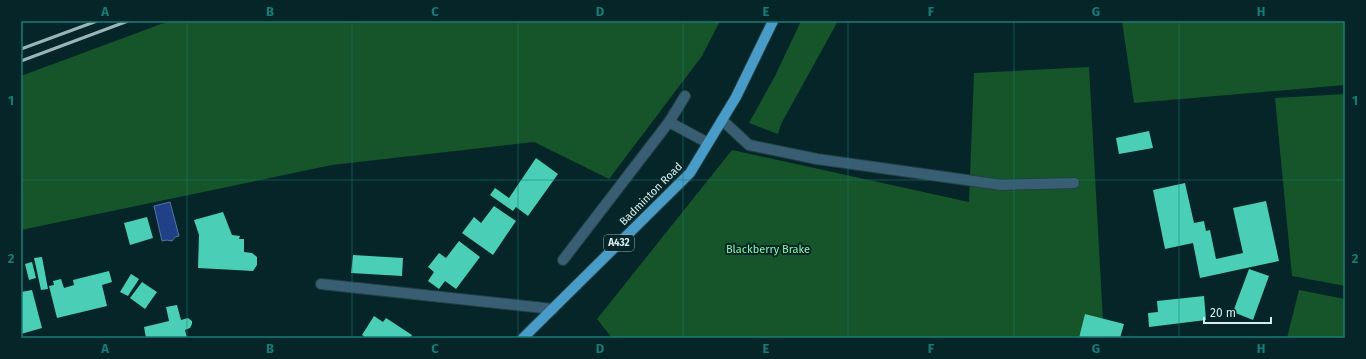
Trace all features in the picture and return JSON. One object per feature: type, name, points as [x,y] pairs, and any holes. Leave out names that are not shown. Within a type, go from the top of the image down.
[{"type":"main road","name":"Badminton Road","points":[[523,338],[690,173],[736,97],[773,21]]},
{"type":"street","points":[[563,260],[669,122],[685,96]]},
{"type":"street","points":[[722,120],[749,145],[817,160],[1002,185],[1074,183]]},
{"type":"street","points":[[669,122],[708,143]]},
{"type":"street","points":[[321,284],[553,309]]},
{"type":"green space","points":[[169,21],[720,21],[702,56],[609,179],[534,142],[332,165],[21,230],[21,76]]},
{"type":"green space","points":[[801,21],[838,21],[781,124],[778,134],[749,123],[775,76]]},
{"type":"green space","points":[[1122,21],[1345,21],[1345,85],[1134,103]]},
{"type":"green space","name":"Blackberry Brake","points":[[1089,67],[1104,338],[612,338],[597,319],[732,150],[969,202],[974,73]]},
{"type":"green space","points":[[1345,94],[1345,286],[1292,276],[1275,98]]},
{"type":"green space","points":[[1299,290],[1345,299],[1345,338],[1287,338]]},
{"type":"water","points":[[170,202],[179,236],[175,237],[172,241],[162,241],[154,206]]},
{"type":"building","points":[[1149,131],[1153,148],[1119,154],[1116,138]]},
{"type":"building","points":[[536,158],[558,174],[528,216],[516,207],[513,211],[490,195],[495,188],[509,198]]},
{"type":"building","points":[[1185,183],[1194,223],[1204,221],[1206,231],[1210,230],[1216,259],[1243,253],[1233,208],[1266,201],[1279,261],[1200,278],[1193,243],[1165,249],[1153,190]]},
{"type":"building","points":[[494,206],[516,221],[493,255],[462,233],[474,217],[481,223]]},
{"type":"building","points":[[223,212],[232,235],[240,236],[239,239],[244,239],[244,252],[252,253],[257,257],[257,265],[253,271],[198,268],[199,235],[194,220]]},
{"type":"building","points":[[147,217],[153,238],[130,245],[124,223]]},
{"type":"building","points":[[459,241],[480,257],[456,289],[445,281],[439,289],[428,281],[434,272],[428,267],[439,253],[446,258]]},
{"type":"building","points":[[353,255],[403,258],[402,276],[351,273]]},
{"type":"building","points":[[42,257],[48,289],[41,290],[34,258]]},
{"type":"building","points":[[32,262],[36,278],[29,280],[25,264]]},
{"type":"building","points":[[1249,269],[1269,276],[1253,320],[1233,312]]},
{"type":"building","points":[[109,271],[112,282],[102,285],[107,306],[57,318],[49,286],[54,285],[53,281],[61,279],[64,288],[74,285],[73,280]]},
{"type":"building","points":[[131,274],[139,279],[128,296],[120,292]]},
{"type":"building","points":[[142,282],[157,292],[145,309],[130,298]]},
{"type":"building","points":[[32,290],[42,328],[21,334],[21,292]]},
{"type":"building","points":[[1204,296],[1206,320],[1149,327],[1148,313],[1158,312],[1157,301]]},
{"type":"building","points":[[177,305],[181,320],[188,318],[192,321],[190,328],[185,330],[187,338],[146,338],[144,327],[169,321],[166,307]]},
{"type":"building","points":[[1085,314],[1124,324],[1120,338],[1079,338]]},
{"type":"building","points":[[374,316],[383,322],[386,318],[412,335],[410,338],[366,338],[362,335]]},
{"type":"railway","points":[[21,49],[97,21]]},
{"type":"railway","points":[[21,61],[128,21]]}]
